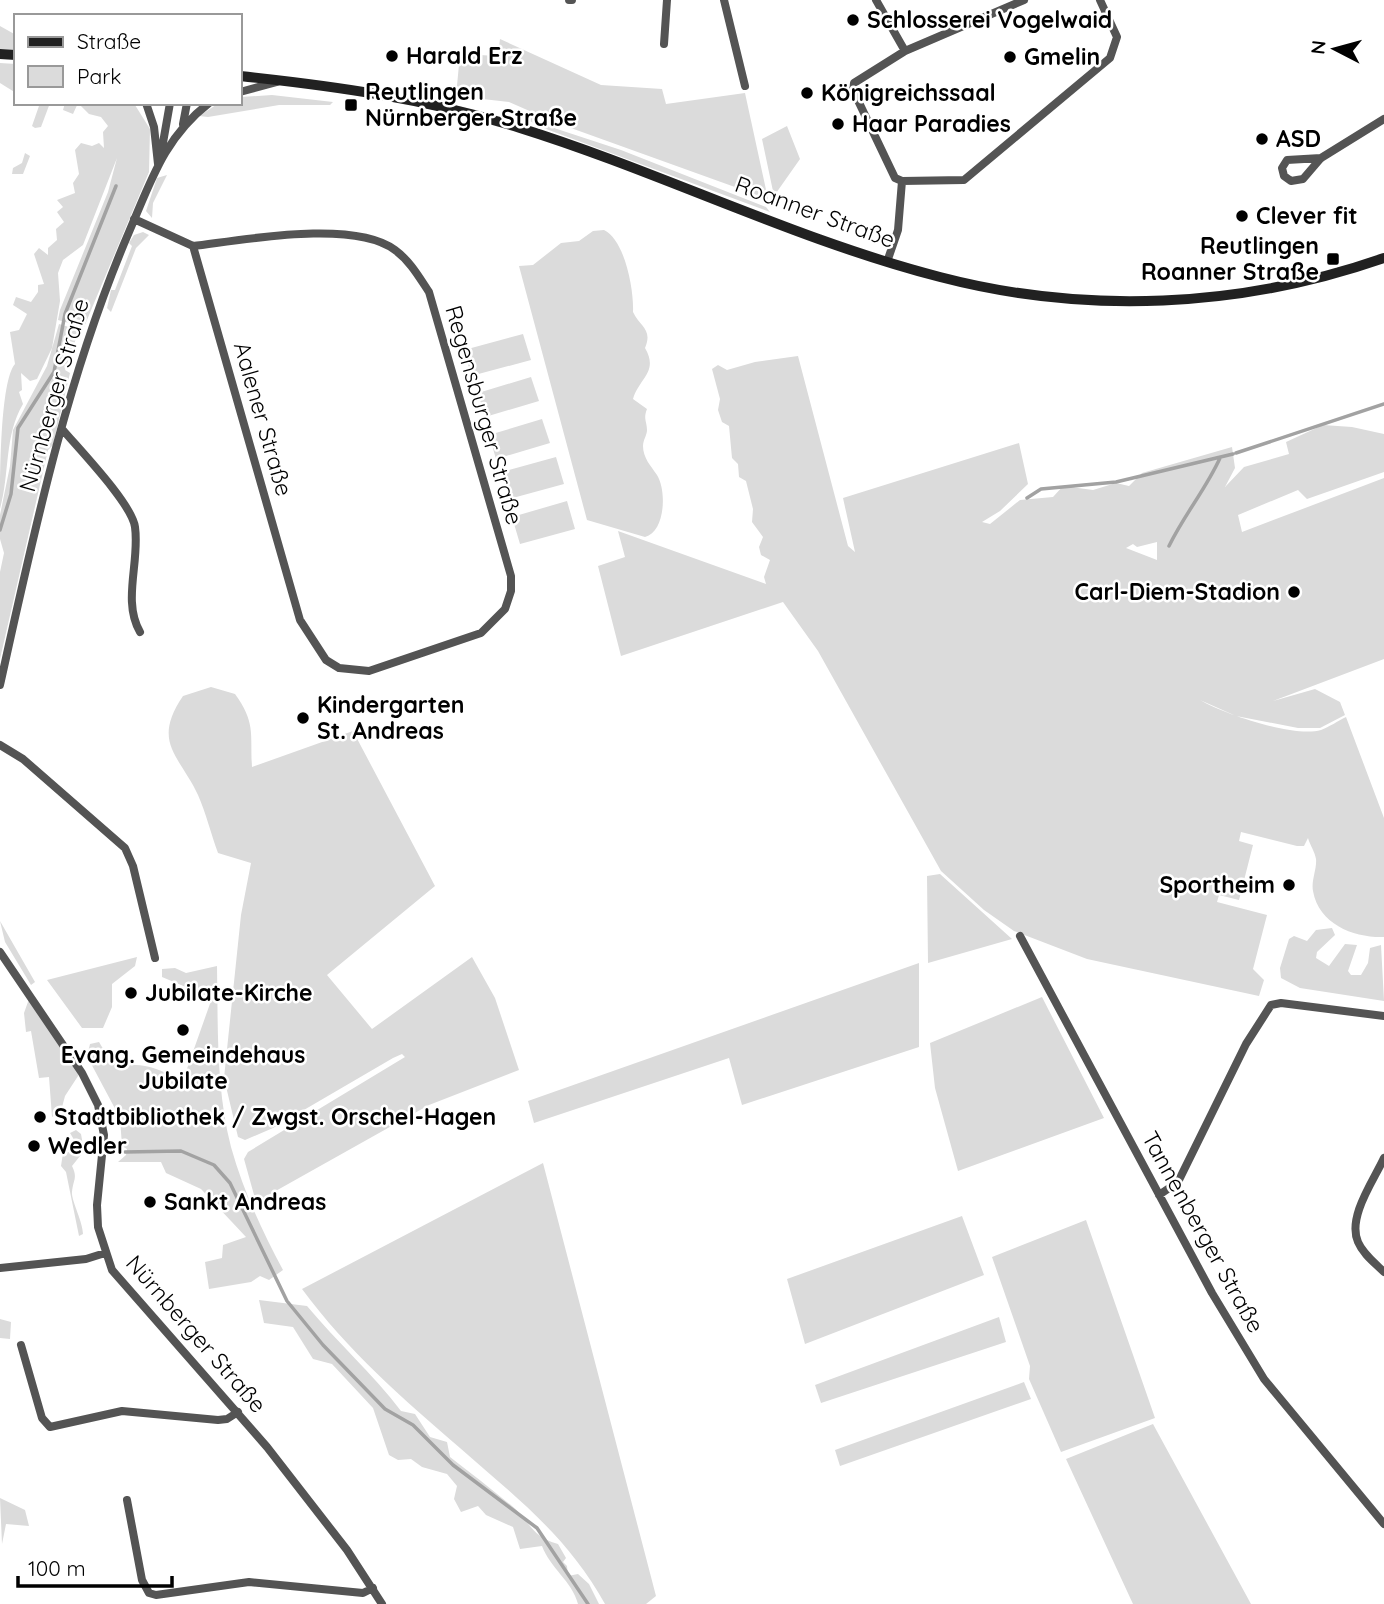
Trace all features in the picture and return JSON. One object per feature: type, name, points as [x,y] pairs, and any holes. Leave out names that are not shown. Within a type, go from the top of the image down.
[{"type":"street","points":[[664,44],[667,0]]},
{"type":"street","points":[[724,0],[745,86]]},
{"type":"street","points":[[876,0],[905,51]]},
{"type":"street","points":[[1024,0],[905,51],[859,77],[853,90],[895,178],[902,181],[964,180],[1110,58],[1117,37],[1100,0]]},
{"type":"street","name":"Roanner Straße","points":[[242,76],[284,80],[403,99],[509,124],[887,262],[1003,291],[1053,298],[1124,302],[1200,299],[1258,291],[1339,273],[1384,258]]},
{"type":"street","points":[[242,91],[284,80]]},
{"type":"street","name":"Nürnberger Straße","points":[[147,105],[154,127],[158,164]]},
{"type":"street","name":"Nürnberger Straße","points":[[158,164],[170,105]]},
{"type":"street","name":"Nürnberger Straße","points":[[183,124],[187,105]]},
{"type":"street","name":"Nürnberger Straße","points":[[0,685],[62,429],[100,298],[158,164],[183,124],[207,105]]},
{"type":"street","points":[[1321,158],[1287,160],[1282,167],[1284,176],[1291,181],[1303,179],[1321,158],[1384,119]]},
{"type":"street","points":[[887,262],[898,230],[902,181]]},
{"type":"street","points":[[134,219],[193,246]]},
{"type":"street","name":"Regensburger Straße","points":[[193,246],[318,233],[366,237],[395,249],[410,264],[429,292],[511,576],[511,591],[505,609],[481,633],[369,671],[339,668],[327,660]]},
{"type":"street","name":"Aalener Straße","points":[[193,246],[300,620],[327,660]]},
{"type":"street","points":[[62,429],[124,505],[135,525],[132,618],[140,632]]},
{"type":"street","points":[[0,745],[23,759],[125,848],[133,866],[155,958]]},
{"type":"street","name":"Tannenberger Straße","points":[[1020,936],[1212,1293],[1264,1379],[1384,1524]]},
{"type":"street","name":"Nürnberger Straße","points":[[0,952],[82,1073],[98,1105],[104,1135],[97,1205],[105,1253],[112,1269],[132,1296],[238,1412],[347,1550],[382,1604]]},
{"type":"street","points":[[1159,1195],[1178,1182],[1263,1015],[1271,1005],[1281,1003],[1384,1016]]},
{"type":"street","points":[[1384,1158],[1357,1218],[1356,1230],[1364,1253],[1384,1272]]},
{"type":"street","points":[[0,1268],[86,1259],[105,1253]]},
{"type":"street","points":[[22,1345],[42,1418],[50,1427],[122,1412],[218,1420],[227,1419],[238,1412]]},
{"type":"street","points":[[127,1500],[142,1580],[149,1593],[156,1595],[233,1582],[363,1593],[373,1588]]},
{"type":"green space","points":[[0,26],[14,34],[14,50],[0,49]]},
{"type":"green space","points":[[500,39],[601,85],[662,89],[666,104],[745,93],[768,199],[557,123],[509,102],[456,96],[460,54],[498,56]]},
{"type":"green space","points":[[0,63],[14,64],[14,92],[0,83]]},
{"type":"green space","points":[[272,95],[333,102],[330,105],[279,105],[208,117],[199,116],[216,105],[242,105],[242,97]]},
{"type":"green space","points":[[39,105],[49,105],[41,127],[32,126]]},
{"type":"green space","points":[[64,105],[77,105],[73,114],[63,110]]},
{"type":"green space","points":[[80,105],[135,105],[150,129],[149,172],[84,327],[58,320],[108,192],[117,158],[83,245],[63,260],[58,273],[60,301],[52,348],[37,379],[30,381],[21,373],[22,390],[19,392],[23,404],[10,442],[0,509],[6,389],[15,364],[10,332],[19,330],[27,314],[13,305],[16,297],[31,302],[38,292],[38,285],[44,284],[34,254],[39,248],[48,255],[48,248],[57,240],[56,229],[64,222],[57,212],[63,207],[57,200],[75,193],[73,183],[79,174],[75,150],[81,143],[92,146],[99,143],[104,148],[103,132],[108,126],[101,117],[89,114]]},
{"type":"green space","points":[[510,108],[551,127],[621,150],[766,207],[770,212],[546,129],[505,109]]},
{"type":"green space","points":[[787,126],[800,159],[774,196],[762,139]]},
{"type":"green space","points":[[25,153],[30,156],[23,174],[12,174],[13,168],[22,163]]},
{"type":"green space","points":[[167,175],[153,203],[152,218],[146,211],[157,178]]},
{"type":"green space","points":[[604,230],[618,244],[623,255],[630,279],[633,312],[647,332],[645,348],[649,356],[649,369],[633,399],[647,409],[643,450],[660,482],[663,500],[657,527],[652,534],[645,537],[587,520],[519,266],[533,265],[561,243],[579,241],[593,231]]},
{"type":"green space","points":[[143,232],[149,235],[136,248],[111,312],[107,308],[111,290],[115,290],[132,246],[129,243],[134,235]]},
{"type":"green space","points":[[59,324],[79,330],[65,370],[70,373],[53,445],[48,450],[0,659],[0,572],[4,553],[0,539],[0,515],[10,466],[13,430],[47,366]]},
{"type":"green space","points":[[523,334],[531,360],[471,376],[464,350]]},
{"type":"green space","points":[[798,356],[848,546],[855,552],[843,498],[1019,443],[1028,484],[1000,511],[982,522],[990,524],[1020,500],[1053,497],[1063,486],[1093,490],[1116,483],[1129,486],[1142,473],[1232,447],[1235,468],[1225,487],[1244,467],[1289,454],[1286,442],[1323,425],[1352,427],[1384,434],[1384,472],[1307,499],[1298,490],[1238,515],[1242,532],[1384,478],[1384,659],[1273,701],[1315,689],[1340,702],[1345,715],[1320,728],[1298,728],[1238,716],[1277,728],[1309,732],[1321,730],[1346,717],[1384,818],[1384,937],[1350,932],[1330,921],[1323,913],[1313,891],[1316,859],[1308,838],[1304,846],[1297,846],[1241,832],[1239,841],[1253,845],[1239,900],[1219,895],[1217,902],[1267,915],[1253,969],[1264,980],[1259,996],[1087,959],[1014,931],[984,910],[941,871],[818,651],[783,602],[621,656],[598,566],[625,557],[618,531],[766,584],[764,577],[770,560],[761,555],[759,547],[763,537],[752,522],[753,509],[746,481],[739,477],[738,464],[732,458],[729,426],[722,422],[718,410],[720,399],[712,369],[718,365],[727,370],[755,362]],"holes":[[[1157,542],[1157,560],[1126,548],[1133,544],[1137,547]]]},
{"type":"green space","points":[[531,377],[539,401],[485,417],[478,393]]},
{"type":"green space","points":[[542,419],[550,443],[496,459],[489,435]]},
{"type":"green space","points":[[556,457],[564,484],[509,499],[502,472]]},
{"type":"green space","points":[[567,501],[575,529],[520,544],[512,517]]},
{"type":"green space","points":[[211,687],[235,694],[242,704],[251,729],[252,767],[353,731],[435,886],[327,975],[372,1029],[472,957],[495,998],[519,1070],[429,1105],[256,1202],[244,1159],[248,1152],[405,1057],[402,1054],[393,1058],[273,1128],[245,1140],[238,1137],[224,1078],[241,915],[251,863],[218,853],[204,809],[177,759],[169,738],[169,726],[183,696]]},
{"type":"green space","points":[[940,874],[1012,939],[928,963],[927,876]]},
{"type":"green space","points":[[0,921],[35,982],[31,985],[5,942]]},
{"type":"green space","points":[[1332,928],[1335,935],[1317,952],[1316,958],[1329,966],[1345,944],[1357,945],[1348,971],[1351,975],[1361,975],[1368,963],[1370,948],[1381,945],[1384,1001],[1300,988],[1281,978],[1280,968],[1289,939],[1294,936],[1307,941],[1316,930]]},
{"type":"green space","points":[[137,957],[135,966],[112,984],[112,1007],[103,1028],[82,1028],[47,980]]},
{"type":"green space","points":[[919,963],[919,1047],[742,1105],[729,1058],[534,1123],[528,1101]]},
{"type":"green space","points":[[217,966],[219,1057],[226,1125],[247,1195],[283,1270],[269,1280],[260,1276],[251,1282],[209,1289],[205,1262],[222,1258],[223,1245],[246,1237],[201,1189],[166,1173],[161,1162],[118,1162],[126,1155],[127,1149],[122,1146],[120,1118],[87,1056],[90,1044],[99,1042],[109,1057],[118,1063],[150,1067],[183,1080],[212,998],[162,977],[162,969],[175,968],[186,973]]},
{"type":"green space","points":[[1042,997],[1104,1118],[958,1171],[935,1088],[930,1043]]},
{"type":"green space","points":[[29,999],[80,1073],[65,1096],[61,1111],[52,1117],[49,1077],[39,1078],[31,1031],[26,1032],[24,1013]]},
{"type":"green space","points":[[76,1130],[81,1134],[84,1151],[72,1166],[75,1176],[72,1196],[83,1234],[79,1236],[66,1172],[61,1166],[63,1153],[73,1151],[76,1143],[70,1133]]},
{"type":"green space","points":[[543,1163],[656,1596],[646,1604],[605,1604],[575,1558],[558,1538],[502,1484],[377,1373],[338,1333],[302,1289]]},
{"type":"green space","points":[[962,1216],[984,1275],[805,1344],[787,1279]]},
{"type":"green space","points":[[1086,1220],[1155,1418],[1061,1452],[1029,1379],[1030,1366],[992,1257]]},
{"type":"green space","points":[[259,1300],[307,1306],[401,1411],[415,1414],[430,1437],[447,1442],[450,1457],[512,1506],[536,1533],[558,1544],[566,1558],[563,1562],[567,1566],[568,1576],[578,1574],[589,1584],[599,1604],[578,1604],[571,1588],[542,1546],[520,1549],[513,1527],[486,1515],[478,1506],[461,1512],[454,1499],[457,1486],[447,1474],[422,1467],[411,1459],[398,1460],[389,1455],[373,1408],[332,1364],[313,1359],[293,1327],[264,1323]]},
{"type":"green space","points":[[999,1317],[1006,1342],[821,1403],[815,1385]]},
{"type":"green space","points":[[0,1319],[11,1322],[10,1339],[0,1338]]},
{"type":"green space","points":[[1024,1382],[1031,1399],[840,1466],[835,1450]]},
{"type":"green space","points":[[1153,1424],[1251,1604],[1133,1604],[1066,1459]]},
{"type":"green space","points":[[0,1498],[25,1510],[29,1526],[6,1524],[2,1544]]},
{"type":"waterway","points":[[0,530],[11,494],[18,428],[54,372],[65,314],[116,186]]},
{"type":"waterway","points":[[1236,453],[1384,404]]},
{"type":"waterway","points":[[1027,498],[1041,489],[1116,482],[1233,454]]},
{"type":"waterway","points":[[1169,546],[1220,458]]},
{"type":"waterway","points":[[125,1152],[181,1151],[214,1165],[230,1183],[287,1301],[323,1345],[385,1409],[413,1425],[453,1465],[537,1528],[588,1604]]},
{"type":"place","name":"Schlosserei Vogelwaid","points":[[853,20]]},
{"type":"place","name":"Harald Erz","points":[[392,56]]},
{"type":"place","name":"Gmelin","points":[[1010,57]]},
{"type":"place","name":"Königreichssaal","points":[[807,93]]},
{"type":"place","name":"Reutlingen Nürnberger Straße","points":[[351,105]]},
{"type":"place","name":"Haar Paradies","points":[[838,124]]},
{"type":"place","name":"ASD","points":[[1262,139]]},
{"type":"place","name":"Clever fit","points":[[1242,216]]},
{"type":"place","name":"Reutlingen Roanner Straße","points":[[1333,259]]},
{"type":"place","name":"Carl-Diem-Stadion","points":[[1294,592]]},
{"type":"place","name":"Kindergarten St. Andreas","points":[[303,718]]},
{"type":"place","name":"Sportheim","points":[[1289,885]]},
{"type":"place","name":"Jubilate-Kirche","points":[[131,993]]},
{"type":"place","name":"Evang. Gemeindehaus Jubilate","points":[[183,1030]]},
{"type":"place","name":"Stadtbibliothek / Zwgst. Orschel-Hagen","points":[[40,1117]]},
{"type":"place","name":"Wedler","points":[[34,1146]]},
{"type":"place","name":"Sankt Andreas","points":[[150,1202]]}]
